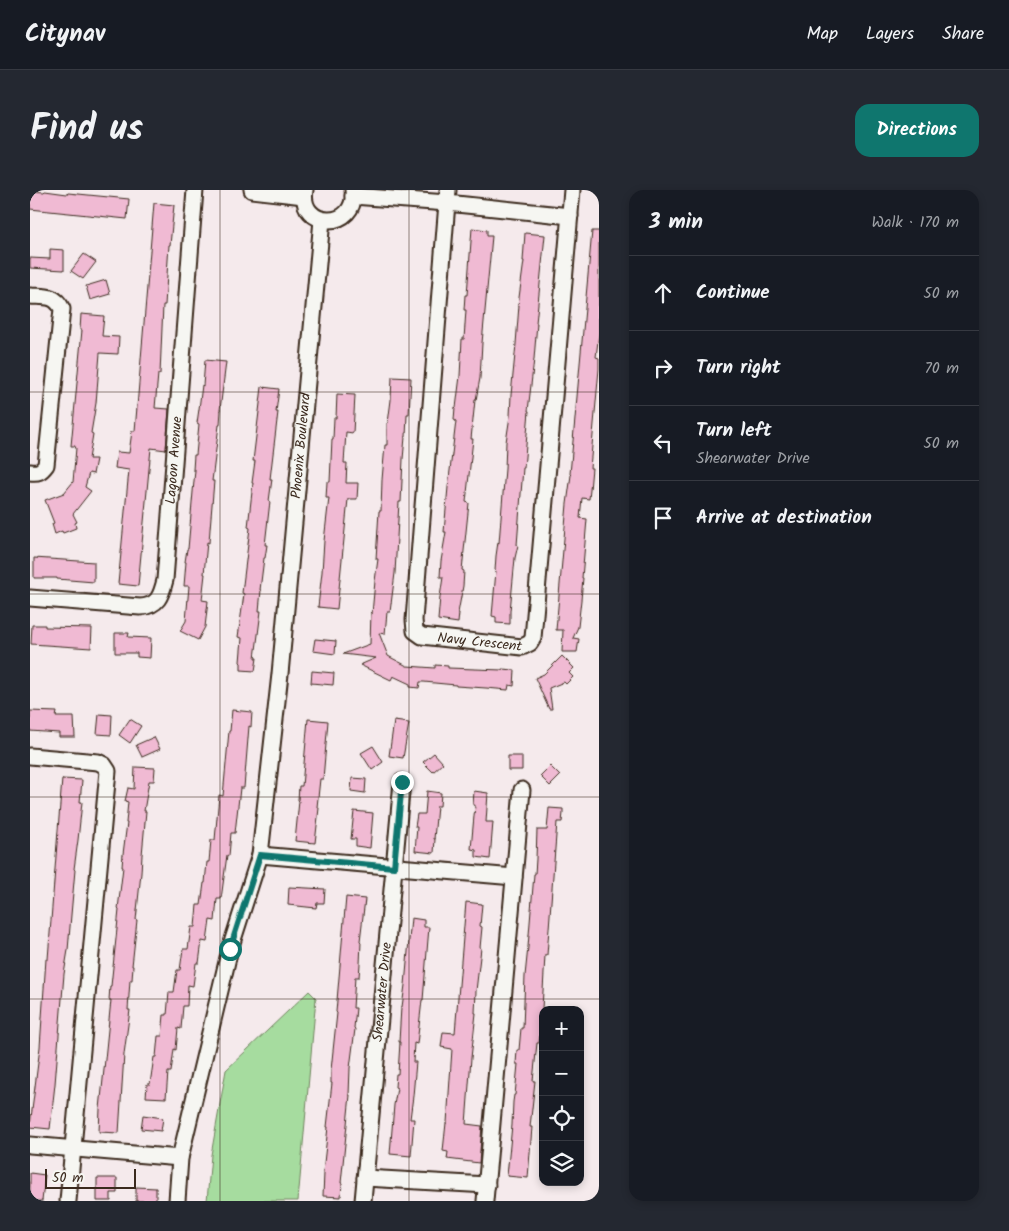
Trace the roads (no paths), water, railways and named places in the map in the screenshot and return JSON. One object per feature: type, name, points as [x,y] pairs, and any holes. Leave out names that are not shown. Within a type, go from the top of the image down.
[{"type":"street","name":"Lagoon Avenue","points":[[30,598],[148,607],[155,603],[162,593],[165,580],[195,190]]},
{"type":"street","points":[[252,190],[304,193],[305,204],[309,211],[322,220],[330,221],[344,216],[349,210],[353,193],[448,196],[570,216]]},
{"type":"street","name":"Navy Crescent","points":[[448,196],[414,620],[416,631],[422,636],[522,647],[530,643],[533,638],[572,190]]},
{"type":"street","name":"Phoenix Boulevard","points":[[177,1201],[180,1158],[230,949],[260,855],[280,674],[322,220]]},
{"type":"street","points":[[30,296],[53,298],[59,302],[62,309],[46,465],[38,473],[30,472]]},
{"type":"street","points":[[30,756],[98,762],[104,765],[108,771],[68,1201]]},
{"type":"street","name":"Shearwater Drive","points":[[363,1201],[402,782]]},
{"type":"street","points":[[485,1201],[522,790]]},
{"type":"street","points":[[260,855],[514,877]]},
{"type":"street","points":[[30,1145],[180,1158]]},
{"type":"street","points":[[365,1178],[486,1185]]}]
